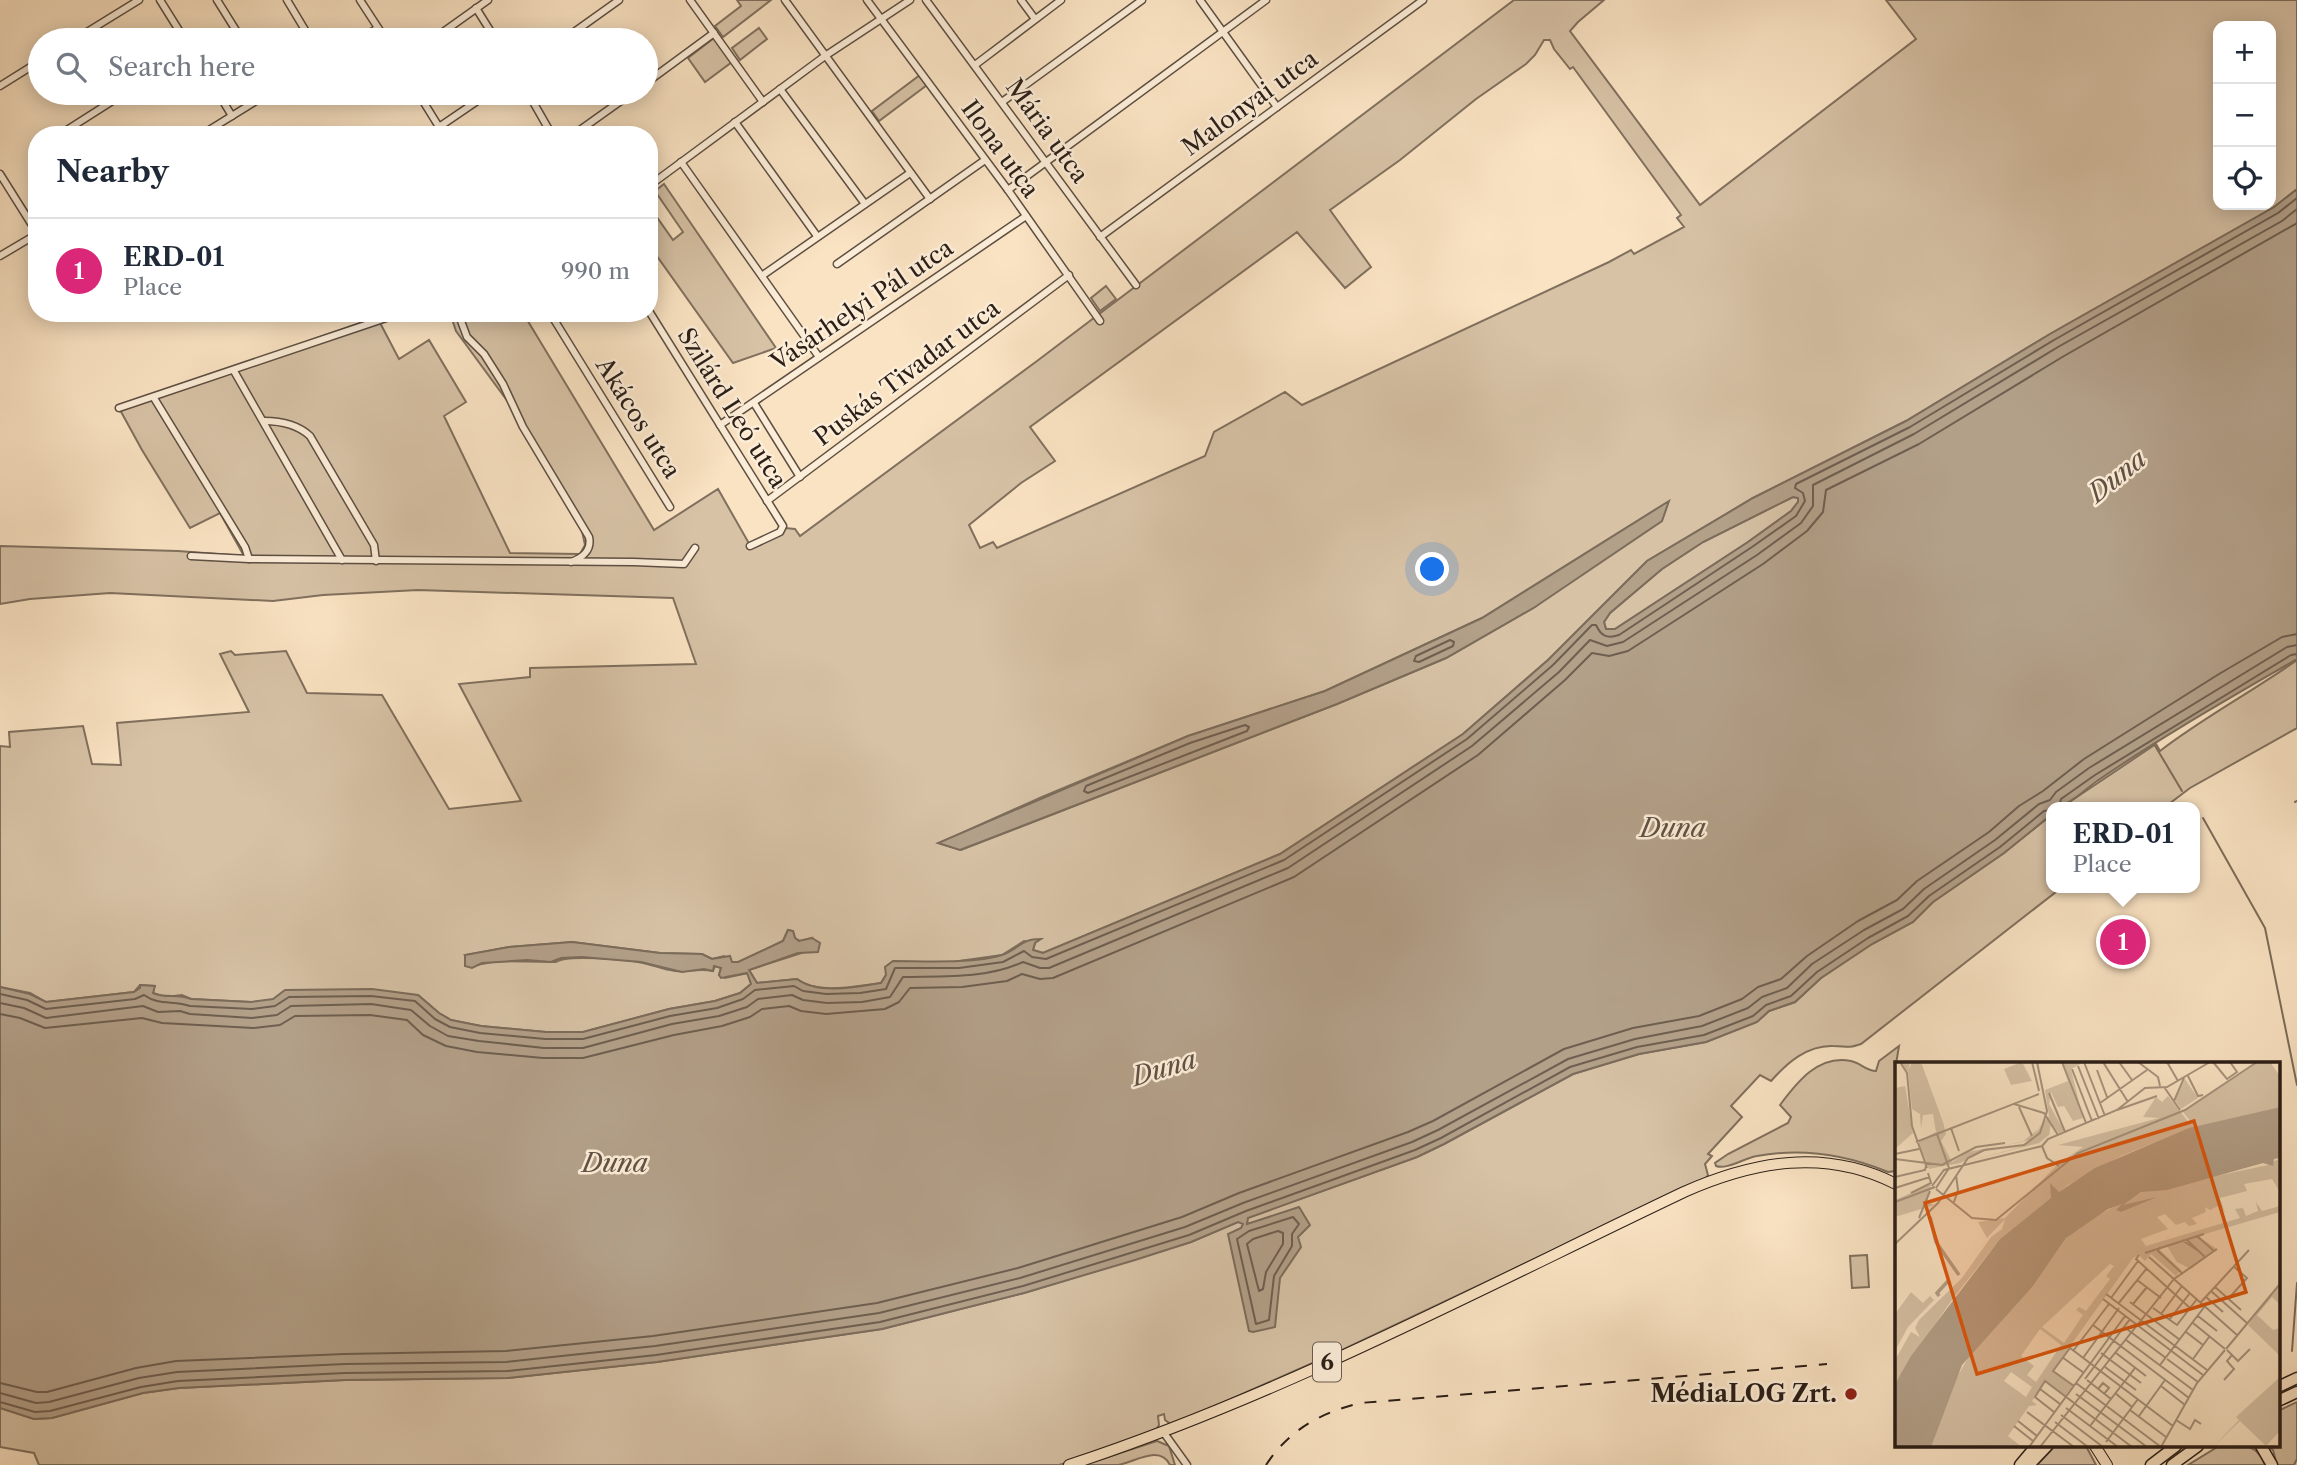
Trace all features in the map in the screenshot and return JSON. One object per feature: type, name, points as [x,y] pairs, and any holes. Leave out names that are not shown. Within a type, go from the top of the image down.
[{"type":"highway","points":[[2280,1386],[2297,1378]]},
{"type":"highway","points":[[2280,1400],[2297,1392]]},
{"type":"highway","points":[[2020,1465],[2034,1448]]},
{"type":"highway","points":[[2029,1465],[2045,1448]]},
{"type":"highway","points":[[2151,1465],[2173,1448]]},
{"type":"highway","points":[[2175,1462],[2194,1448]]},
{"type":"highway","points":[[2175,1462],[2200,1448]]},
{"type":"highway","points":[[2262,1448],[2272,1465]]},
{"type":"main road","name":"6","points":[[1069,1465],[1164,1433],[1328,1362],[1692,1188],[1744,1168],[1782,1163],[1821,1163],[1856,1169],[1895,1184]]},
{"type":"main road","points":[[2096,1448],[2107,1465]]},
{"type":"street","points":[[94,28],[139,0]]},
{"type":"street","points":[[160,0],[178,28]]},
{"type":"street","points":[[217,0],[234,28]]},
{"type":"street","points":[[287,0],[303,28]]},
{"type":"street","points":[[360,0],[377,28]]},
{"type":"street","points":[[448,28],[488,0]]},
{"type":"street","points":[[580,28],[620,0]]},
{"type":"street","points":[[690,0],[763,102]]},
{"type":"street","points":[[785,0],[930,199]]},
{"type":"street","name":"Ilona utca","points":[[867,0],[1008,190],[1100,321]]},
{"type":"street","points":[[658,179],[825,56],[910,0]]},
{"type":"street","name":"Mária utca","points":[[926,0],[1136,285]]},
{"type":"street","points":[[1021,0],[1035,19]]},
{"type":"street","points":[[975,65],[1061,0]]},
{"type":"street","points":[[1002,102],[1142,0]]},
{"type":"street","points":[[1200,0],[1277,107]]},
{"type":"street","points":[[1008,190],[1266,0]]},
{"type":"street","name":"Malonyai utca","points":[[1100,237],[1423,0]]},
{"type":"street","points":[[476,8],[488,28]]},
{"type":"street","points":[[658,73],[714,33]]},
{"type":"street","points":[[0,86],[28,68]]},
{"type":"street","points":[[780,89],[864,204]]},
{"type":"street","points":[[73,126],[106,105]]},
{"type":"street","points":[[225,105],[232,116]]},
{"type":"street","points":[[216,126],[250,105]]},
{"type":"street","points":[[425,105],[438,126]]},
{"type":"street","points":[[440,126],[471,105]]},
{"type":"street","points":[[535,105],[547,126]]},
{"type":"street","points":[[586,126],[615,105]]},
{"type":"street","points":[[736,122],[817,236]]},
{"type":"street","points":[[837,264],[985,160]]},
{"type":"street","points":[[681,162],[819,357]]},
{"type":"street","points":[[763,275],[910,173]]},
{"type":"street","points":[[0,174],[28,219]]},
{"type":"street","name":"Vásárhelyi Pál utca","points":[[720,425],[1026,216]]},
{"type":"street","points":[[0,256],[28,239]]},
{"type":"street","name":"Puskás Tivadar utca","points":[[767,501],[1069,275]]},
{"type":"street","points":[[119,408],[375,322]]},
{"type":"street","points":[[461,322],[467,337],[484,354],[503,384],[523,427],[589,537],[589,548],[582,557],[563,564]]},
{"type":"street","name":"Akácos utca","points":[[556,322],[670,508]]},
{"type":"street","name":"Szilárd Leó utca","points":[[656,322],[783,526],[780,532],[750,546]]},
{"type":"street","points":[[234,371],[342,560]]},
{"type":"street","points":[[154,398],[245,547],[249,559]]},
{"type":"street","points":[[754,403],[800,477]]},
{"type":"street","points":[[264,421],[287,423],[302,428],[310,436],[374,545],[376,561]]},
{"type":"street","points":[[191,556],[684,564],[695,548]]},
{"type":"street","points":[[1164,1433],[1187,1465]]},
{"type":"shaded area","points":[[737,0],[771,0],[723,37],[715,26],[741,6]]},
{"type":"shaded area","points":[[1514,0],[1604,0],[1570,31],[1700,205],[1916,39],[1886,0],[2297,0],[2297,189],[2276,206],[2276,21],[2213,21],[2213,210],[2270,210],[2050,334],[1906,421],[1753,498],[1647,561],[1548,660],[1463,734],[1280,854],[1043,953],[1033,950],[1035,943],[1024,941],[1002,955],[886,975],[881,983],[860,986],[815,987],[797,979],[757,983],[749,970],[808,951],[812,938],[800,941],[795,938],[793,931],[788,930],[783,941],[739,962],[732,962],[724,956],[712,959],[702,954],[660,953],[572,942],[509,947],[465,955],[477,965],[498,961],[556,962],[572,958],[598,958],[643,963],[675,971],[713,971],[715,965],[721,968],[719,975],[725,978],[748,973],[751,984],[740,993],[583,1032],[546,1032],[481,1026],[451,1020],[418,995],[251,1002],[191,999],[182,995],[165,997],[153,993],[154,986],[140,985],[134,992],[46,1002],[30,993],[0,987],[0,746],[10,747],[9,732],[83,726],[92,764],[121,765],[117,723],[249,712],[220,654],[231,651],[235,655],[286,651],[307,693],[382,695],[449,809],[521,801],[459,684],[530,677],[530,668],[696,664],[673,598],[418,590],[323,595],[273,601],[110,593],[0,604],[0,546],[178,551],[244,556],[220,513],[190,528],[119,408],[363,322],[380,322],[399,359],[429,340],[466,402],[444,416],[510,553],[580,554],[585,545],[582,531],[511,406],[456,331],[453,322],[528,322],[654,530],[718,489],[751,547],[785,528],[795,529],[800,536],[1037,361]],"holes":[[[1544,40],[1550,40],[1570,69],[1573,67],[1681,215],[1677,218],[1684,227],[1634,254],[1631,250],[1302,405],[1285,392],[1214,432],[1205,456],[997,548],[993,542],[980,548],[969,525],[1021,483],[1055,461],[1030,427],[1297,232],[1345,288],[1371,267],[1330,210],[1526,64]],[[1668,502],[1535,607],[1446,658],[1337,704],[961,850],[939,843],[1188,736],[1325,691],[1482,618]]]},
{"type":"shaded area","points":[[759,28],[767,39],[740,60],[732,48]]},
{"type":"shaded area","points":[[714,38],[732,62],[705,82],[688,58]]},
{"type":"shaded area","points":[[920,75],[927,85],[879,121],[872,111]]},
{"type":"shaded area","points":[[664,184],[776,348],[733,363],[658,258],[658,219],[673,240],[683,232],[658,195],[658,189]]},
{"type":"shaded area","points":[[1106,286],[1116,299],[1100,311],[1091,298]]},
{"type":"shaded area","points":[[1793,497],[1798,498],[1798,502],[1791,511],[1748,542],[1615,629],[1606,629],[1604,622],[1610,613],[1662,569],[1703,542]]},
{"type":"shaded area","points":[[2297,660],[2297,728],[2190,788],[2172,802],[2069,802],[2156,744],[2160,751]]},
{"type":"shaded area","points":[[2046,819],[2046,893],[2055,893],[1861,1044],[1849,1047],[1824,1046],[1806,1052],[1771,1081],[1760,1075],[1731,1106],[1742,1117],[1708,1154],[1712,1156],[1705,1164],[1708,1175],[1706,1178],[1342,1350],[1172,1425],[1165,1420],[1164,1414],[1158,1416],[1159,1425],[1156,1430],[1059,1465],[39,1465],[34,1453],[0,1447],[0,1408],[34,1419],[52,1418],[143,1393],[179,1388],[345,1380],[507,1378],[657,1362],[882,1329],[1024,1293],[1191,1242],[1247,1218],[1417,1157],[1573,1074],[1639,1054],[1706,1042],[1757,1022],[1769,1011],[1795,1002],[1821,978],[1872,944],[1913,922],[1933,902],[2004,853]]},
{"type":"shaded area","points":[[1899,1046],[1895,1062],[1895,1171],[1888,1172],[1840,1157],[1807,1153],[1757,1156],[1725,1166],[1716,1166],[1715,1163],[1728,1154],[1788,1123],[1791,1117],[1780,1105],[1801,1079],[1819,1066],[1839,1060],[1855,1062],[1876,1071],[1879,1061]]},
{"type":"shaded area","points":[[1867,1255],[1869,1287],[1852,1288],[1850,1256]]},
{"type":"shaded area","points":[[2297,1402],[2297,1459],[2294,1465],[2277,1465],[2270,1448],[2280,1448],[2280,1410]]},
{"type":"shaded area","points":[[1157,1441],[1169,1446],[1175,1465],[1170,1465],[1166,1459],[1154,1455],[1118,1465],[1083,1465]]},
{"type":"shaded area","points":[[2053,1448],[2087,1448],[2096,1465],[2037,1465]]},
{"type":"shaded area","points":[[2216,1448],[2252,1448],[2265,1465],[2188,1465]]},
{"type":"water","name":"Duna","points":[[2297,189],[2297,659],[2146,749],[2070,801],[2046,802],[2046,819],[2004,853],[1933,902],[1913,922],[1872,944],[1821,978],[1795,1002],[1769,1011],[1757,1022],[1706,1042],[1639,1054],[1573,1074],[1417,1157],[1248,1218],[1247,1224],[1299,1207],[1310,1225],[1298,1237],[1301,1247],[1280,1278],[1275,1327],[1249,1331],[1228,1234],[1241,1228],[1243,1224],[1238,1222],[1191,1242],[1135,1260],[1024,1293],[882,1329],[657,1362],[507,1378],[345,1380],[179,1388],[143,1393],[52,1418],[34,1419],[0,1408],[0,987],[30,994],[46,1002],[134,992],[140,985],[155,986],[153,993],[162,996],[251,1002],[273,999],[285,990],[372,989],[418,995],[451,1020],[481,1026],[546,1032],[583,1032],[669,1009],[715,1001],[740,993],[751,984],[747,973],[721,978],[721,968],[714,966],[713,971],[704,969],[682,972],[641,962],[582,957],[561,958],[551,962],[527,960],[482,963],[472,968],[465,966],[465,955],[509,947],[572,942],[660,953],[702,954],[712,959],[730,956],[732,962],[738,962],[783,941],[788,930],[793,931],[799,941],[812,938],[820,943],[818,952],[798,953],[749,970],[757,983],[797,979],[816,987],[838,988],[881,983],[886,975],[885,967],[893,961],[991,958],[1008,953],[1024,942],[1041,939],[1035,943],[1033,950],[1043,953],[1280,854],[1463,734],[1548,660],[1647,561],[1753,498],[1906,421],[2050,334],[2269,210],[2276,210],[2276,205]],"holes":[[[1793,497],[1798,498],[1791,511],[1615,629],[1606,629],[1604,622],[1610,613],[1662,569],[1703,542]]]},
{"type":"water","points":[[1669,501],[1662,521],[1535,607],[1446,658],[1337,704],[960,850],[938,843],[1188,736],[1325,691],[1482,618]]},
{"type":"waterway","points":[[2154,744],[2182,791]]},
{"type":"waterway","points":[[2203,818],[2265,928],[2297,1085]]},
{"type":"waterway","points":[[2292,1351],[2297,1283]]},
{"type":"railway","points":[[1266,1465],[1285,1442],[1307,1425],[1332,1412],[1360,1403],[1827,1364]]},
{"type":"place","name":"ERD-01","points":[[2123,942]]},
{"type":"place","name":"MédiaLOG Zrt.","points":[[1851,1394]]}]
